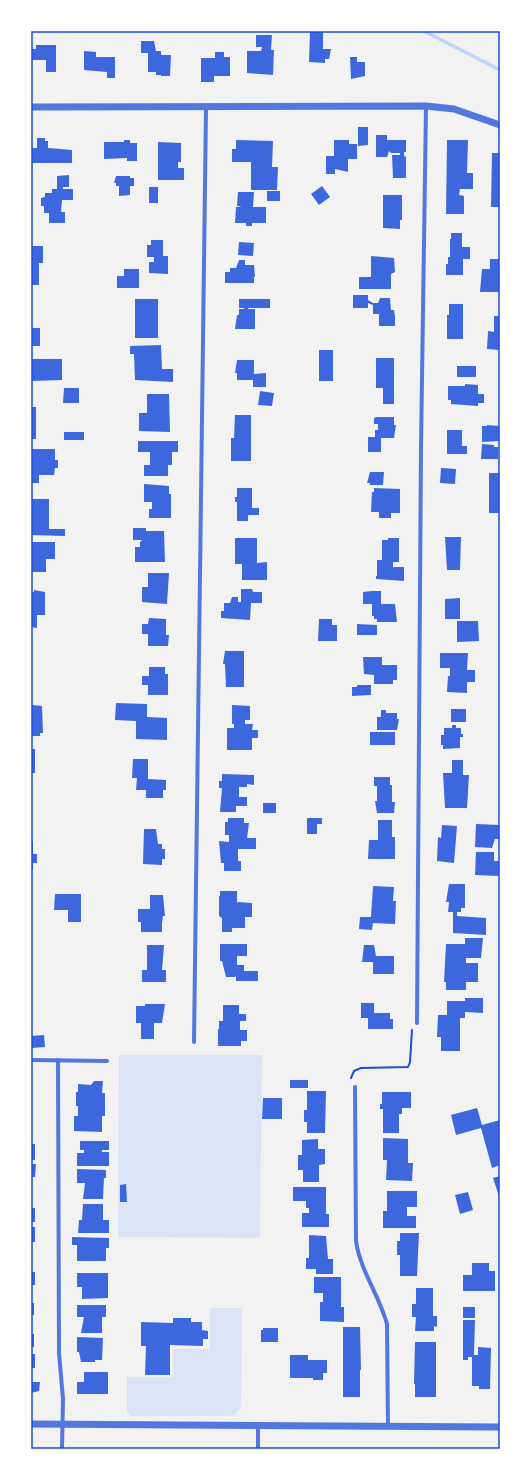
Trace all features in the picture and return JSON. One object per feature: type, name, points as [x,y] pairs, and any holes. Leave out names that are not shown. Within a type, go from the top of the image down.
[{"type":"street","points":[[417,1023],[421,455],[426,106]]},
{"type":"street","points":[[31,107],[426,106],[454,109],[500,125]]},
{"type":"street","points":[[194,1042],[206,107]]},
{"type":"street","points":[[31,1060],[108,1061]]},
{"type":"street","points":[[58,1060],[59,1353],[62,1381],[62,1449]]},
{"type":"street","points":[[356,1087],[356,1241],[360,1261],[384,1311],[387,1324],[388,1427]]},
{"type":"street","points":[[31,1424],[500,1427]]},
{"type":"street","points":[[258,1426],[258,1449]]},
{"type":"path","points":[[351,1078],[354,1070],[361,1068],[408,1067],[410,1062],[411,1033],[417,1023]]},
{"type":"shaded area","points":[[119,1055],[262,1055],[260,1238],[118,1237]]},
{"type":"shaded area","points":[[210,1308],[242,1308],[241,1406],[234,1416],[131,1416],[127,1412],[127,1377],[173,1377],[173,1349],[210,1349]]},
{"type":"building","points":[[310,31],[323,31],[323,49],[331,49],[329,59],[325,59],[325,63],[309,62]]},
{"type":"building","points":[[256,35],[272,35],[271,50],[274,50],[273,75],[247,73],[247,51],[261,51],[262,47],[256,47]]},
{"type":"building","points":[[141,41],[154,41],[156,51],[161,51],[161,55],[171,55],[170,76],[161,76],[156,75],[156,72],[148,72],[148,53],[141,53]]},
{"type":"building","points":[[36,45],[56,45],[56,72],[46,72],[46,60],[31,60],[31,49],[36,49]]},
{"type":"building","points":[[84,51],[96,52],[96,57],[115,57],[115,78],[107,78],[107,72],[84,70]]},
{"type":"building","points":[[215,52],[224,52],[224,57],[230,57],[230,76],[214,76],[214,82],[201,82],[201,58],[215,58]]},
{"type":"building","points":[[350,57],[357,57],[357,62],[365,62],[365,76],[351,79]]},
{"type":"building","points":[[358,127],[368,127],[368,145],[358,146]]},
{"type":"building","points":[[376,135],[387,135],[387,140],[406,140],[406,152],[404,152],[404,156],[406,157],[406,178],[393,178],[392,155],[400,155],[400,153],[391,153],[389,151],[387,157],[376,157]]},
{"type":"building","points":[[37,138],[45,138],[45,141],[48,141],[48,148],[72,150],[72,163],[31,163],[31,148],[37,148]]},
{"type":"building","points":[[124,140],[130,140],[130,143],[137,143],[137,161],[127,161],[127,158],[104,159],[104,142],[124,142]]},
{"type":"building","points":[[236,140],[273,141],[272,167],[278,167],[277,190],[251,190],[251,162],[232,162],[232,149],[236,149]]},
{"type":"building","points":[[334,140],[349,140],[349,144],[357,144],[357,159],[348,159],[348,172],[335,169],[335,174],[326,174],[326,156],[334,156]]},
{"type":"building","points":[[447,140],[468,140],[467,173],[473,173],[473,189],[460,189],[459,195],[464,196],[464,214],[446,214]]},
{"type":"building","points":[[158,142],[181,143],[181,162],[178,162],[178,168],[184,168],[184,180],[158,180]]},
{"type":"building","points":[[492,153],[500,153],[500,207],[491,207]]},
{"type":"building","points":[[69,175],[69,187],[63,187],[63,189],[73,189],[73,200],[62,200],[61,212],[65,212],[65,223],[49,223],[49,213],[44,213],[44,206],[41,206],[41,198],[45,197],[45,193],[52,193],[52,189],[57,189],[57,176]]},
{"type":"building","points":[[116,176],[130,176],[130,178],[134,178],[134,186],[130,186],[130,195],[119,196],[119,186],[116,186],[116,183],[114,183]]},
{"type":"building","points":[[322,186],[330,197],[319,205],[311,194]]},
{"type":"building","points":[[149,187],[158,187],[158,203],[149,203]]},
{"type":"building","points":[[267,191],[280,191],[280,201],[267,201]]},
{"type":"building","points":[[238,192],[254,192],[253,207],[266,207],[266,223],[252,223],[252,226],[246,226],[246,223],[235,223],[236,207],[242,207],[237,206]]},
{"type":"building","points":[[383,195],[402,195],[402,220],[400,220],[400,229],[383,228]]},
{"type":"building","points":[[451,233],[462,233],[462,247],[470,247],[470,259],[463,259],[463,275],[446,275],[446,264],[448,264],[448,257],[450,257]]},
{"type":"building","points":[[151,240],[163,240],[163,256],[168,256],[168,274],[149,273],[149,262],[154,262],[154,257],[147,257],[147,245],[151,245]]},
{"type":"building","points":[[239,242],[254,243],[253,256],[238,255]]},
{"type":"building","points":[[31,246],[43,246],[43,263],[39,263],[39,285],[31,285]]},
{"type":"building","points":[[371,256],[394,258],[395,272],[391,274],[391,289],[359,289],[359,277],[371,277]]},
{"type":"building","points":[[490,259],[500,259],[500,292],[480,292],[482,269],[490,269]]},
{"type":"building","points":[[239,260],[245,260],[245,265],[254,265],[254,283],[225,283],[225,272],[230,272],[230,268],[236,268]]},
{"type":"building","points":[[124,269],[139,269],[139,288],[117,288],[117,276],[124,276]]},
{"type":"building","points":[[353,295],[368,295],[368,300],[373,303],[378,303],[380,298],[390,298],[391,310],[394,310],[395,326],[379,326],[379,314],[373,314],[373,305],[368,303],[368,308],[353,308]]},
{"type":"building","points":[[135,299],[158,299],[158,338],[135,338]]},
{"type":"building","points":[[239,299],[270,299],[270,308],[248,308],[255,309],[255,329],[235,329],[239,309],[244,309],[239,308]]},
{"type":"building","points":[[449,304],[463,304],[463,339],[447,339],[447,315],[449,315]]},
{"type":"building","points":[[494,316],[500,316],[500,350],[487,349],[488,331],[494,332]]},
{"type":"building","points":[[31,328],[40,328],[40,346],[31,346]]},
{"type":"building","points":[[161,345],[162,369],[173,369],[173,382],[135,380],[134,354],[130,354],[130,346]]},
{"type":"building","points":[[319,350],[333,350],[333,381],[319,381]]},
{"type":"building","points":[[376,358],[394,358],[394,404],[383,404],[383,388],[376,388]]},
{"type":"building","points":[[31,359],[62,359],[62,380],[31,381]]},
{"type":"building","points":[[237,360],[254,360],[254,374],[266,373],[266,387],[253,387],[253,380],[237,380],[237,373],[235,373]]},
{"type":"building","points":[[457,366],[476,366],[476,377],[457,377]]},
{"type":"building","points":[[465,384],[478,385],[478,394],[484,394],[484,403],[478,403],[478,406],[451,404],[451,400],[448,400],[448,386],[465,386]]},
{"type":"building","points":[[64,388],[79,388],[79,403],[63,403]]},
{"type":"building","points":[[260,391],[274,393],[272,406],[258,405]]},
{"type":"building","points":[[147,394],[169,394],[170,432],[139,431],[139,413],[147,413]]},
{"type":"building","points":[[31,407],[36,407],[36,439],[31,439]]},
{"type":"building","points":[[235,415],[251,415],[251,461],[231,461],[231,438],[234,438]]},
{"type":"building","points":[[394,417],[394,425],[396,425],[394,438],[381,438],[381,452],[368,452],[368,437],[375,437],[375,430],[378,430],[378,424],[374,424],[374,418]]},
{"type":"building","points":[[482,426],[500,426],[500,441],[482,442]]},
{"type":"building","points":[[447,430],[462,430],[462,446],[467,446],[467,454],[447,454]]},
{"type":"building","points":[[64,432],[84,432],[84,440],[64,440]]},
{"type":"building","points":[[138,441],[178,441],[178,452],[172,452],[172,465],[168,465],[168,476],[144,476],[144,465],[150,465],[150,452],[138,452]]},
{"type":"building","points":[[482,444],[494,445],[494,447],[498,447],[498,459],[481,459]]},
{"type":"building","points":[[31,449],[55,449],[55,460],[58,460],[58,468],[55,468],[54,475],[39,475],[39,483],[31,483]]},
{"type":"building","points":[[441,468],[456,469],[455,484],[440,483]]},
{"type":"building","points":[[370,472],[384,472],[383,485],[370,485],[370,483],[367,483]]},
{"type":"building","points":[[489,473],[500,473],[500,513],[489,513]]},
{"type":"building","points":[[144,484],[169,486],[169,494],[171,494],[171,518],[149,518],[149,509],[152,509],[152,502],[144,502]]},
{"type":"building","points":[[237,488],[252,488],[252,508],[259,508],[259,515],[248,515],[248,521],[237,521],[237,502],[235,502],[235,497],[237,497]]},
{"type":"building","points":[[374,488],[400,489],[400,513],[391,513],[391,518],[379,518],[379,512],[371,512],[372,492],[374,492]]},
{"type":"building","points":[[31,499],[49,499],[49,529],[65,529],[65,536],[31,535]]},
{"type":"building","points":[[133,528],[146,528],[146,531],[164,531],[165,562],[135,562],[135,547],[140,547],[140,542],[142,540],[133,540]]},
{"type":"building","points":[[445,537],[461,537],[460,570],[447,570]]},
{"type":"building","points":[[235,538],[257,538],[257,563],[267,562],[267,580],[242,580],[242,564],[235,564]]},
{"type":"building","points":[[388,538],[399,538],[399,562],[393,562],[393,567],[404,567],[404,581],[376,579],[377,560],[382,560],[382,540],[388,540]]},
{"type":"building","points":[[31,542],[55,542],[55,559],[46,559],[46,572],[31,572]]},
{"type":"building","points":[[148,573],[169,573],[167,604],[142,602],[142,587],[148,587]]},
{"type":"building","points":[[241,589],[252,589],[253,592],[262,592],[262,603],[251,603],[250,620],[221,618],[221,611],[224,611],[224,603],[230,603],[232,597],[238,597],[238,602],[241,602]]},
{"type":"building","points":[[34,590],[45,592],[45,615],[37,615],[37,628],[31,627],[31,592],[34,592]]},
{"type":"building","points":[[381,591],[381,604],[395,604],[397,622],[377,622],[377,619],[374,619],[374,616],[372,616],[372,604],[363,604],[363,592]]},
{"type":"building","points":[[460,598],[460,619],[445,619],[445,599]]},
{"type":"building","points":[[149,618],[166,619],[166,635],[169,635],[168,646],[148,646],[148,634],[142,634],[142,624],[148,624]]},
{"type":"building","points":[[319,619],[332,619],[332,625],[337,625],[337,641],[318,641]]},
{"type":"building","points":[[457,621],[478,621],[479,641],[457,642]]},
{"type":"building","points":[[357,624],[377,625],[377,635],[357,635]]},
{"type":"building","points":[[225,651],[244,651],[244,687],[226,687],[225,664],[223,664]]},
{"type":"building","points":[[440,653],[468,653],[467,670],[475,670],[475,682],[467,682],[467,693],[447,692],[450,668],[440,668]]},
{"type":"building","points":[[363,657],[382,657],[382,665],[397,665],[397,680],[393,680],[393,684],[374,684],[374,675],[364,674]]},
{"type":"building","points":[[149,667],[165,667],[165,674],[168,674],[168,695],[148,695],[148,685],[142,685],[142,676],[149,676]]},
{"type":"building","points":[[357,685],[371,685],[371,695],[352,696],[352,687],[357,687]]},
{"type":"building","points":[[116,703],[147,704],[147,717],[167,718],[167,740],[136,739],[136,721],[115,720]]},
{"type":"building","points":[[32,705],[42,706],[43,733],[40,733],[40,736],[31,736]]},
{"type":"building","points":[[232,705],[250,706],[250,720],[245,720],[245,724],[253,724],[252,730],[258,730],[258,738],[252,738],[252,750],[227,750],[227,728],[234,728],[234,724],[232,724]]},
{"type":"building","points":[[451,709],[466,709],[466,722],[451,722]]},
{"type":"building","points":[[381,710],[386,710],[386,713],[397,713],[397,719],[399,719],[397,730],[377,730],[377,717],[381,717]]},
{"type":"building","points":[[452,725],[456,725],[456,728],[461,728],[461,734],[463,734],[463,737],[460,737],[460,748],[443,749],[443,745],[441,745],[441,735],[444,735],[444,728],[452,728]]},
{"type":"building","points":[[370,732],[395,732],[395,745],[370,745]]},
{"type":"building","points":[[31,749],[35,749],[35,773],[31,773]]},
{"type":"building","points":[[133,759],[148,759],[148,779],[166,780],[166,790],[163,790],[163,798],[146,798],[146,790],[136,790],[137,778],[132,778]]},
{"type":"building","points":[[452,760],[463,760],[463,775],[469,775],[467,808],[445,808],[443,773],[452,773]]},
{"type":"building","points":[[222,774],[254,775],[254,785],[247,784],[247,787],[239,787],[239,797],[247,797],[247,806],[236,806],[236,812],[220,812],[222,788],[219,788],[219,781],[222,781]]},
{"type":"building","points":[[374,777],[390,777],[390,785],[392,785],[392,802],[395,802],[394,813],[377,813],[375,801],[377,801],[377,786],[374,786]]},
{"type":"building","points":[[263,803],[276,803],[276,813],[263,813]]},
{"type":"building","points":[[228,818],[244,818],[244,823],[249,823],[247,838],[256,838],[256,849],[238,849],[238,861],[241,861],[241,871],[224,871],[224,863],[221,863],[219,841],[229,842],[229,835],[225,835],[225,822],[228,822]]},
{"type":"building","points":[[307,818],[322,818],[322,824],[317,824],[317,834],[307,834]]},
{"type":"building","points":[[378,820],[392,820],[392,837],[395,837],[395,859],[368,859],[369,840],[378,840]]},
{"type":"building","points":[[476,824],[500,825],[500,839],[495,839],[492,848],[475,847]]},
{"type":"building","points":[[442,825],[457,826],[454,863],[437,861],[438,837],[441,838]]},
{"type":"building","points":[[144,829],[156,829],[158,844],[162,844],[162,849],[165,849],[165,859],[162,859],[162,865],[143,864]]},
{"type":"building","points":[[31,841],[33,841],[33,854],[37,854],[37,863],[33,863],[33,870],[31,870]]},
{"type":"building","points":[[476,852],[494,852],[494,861],[500,861],[500,876],[475,875]]},
{"type":"building","points":[[449,884],[465,884],[465,908],[461,908],[461,912],[457,912],[457,916],[486,918],[486,935],[453,933],[453,912],[448,912],[449,902],[446,902]]},
{"type":"building","points":[[373,886],[394,887],[393,901],[396,901],[395,924],[373,923],[372,930],[359,929],[360,917],[371,917]]},
{"type":"building","points":[[220,891],[237,891],[237,903],[252,903],[252,917],[245,917],[245,928],[232,928],[232,932],[222,932],[222,918],[219,916]]},
{"type":"building","points":[[55,894],[81,894],[81,922],[68,922],[68,910],[54,910]]},
{"type":"building","points":[[150,895],[163,895],[165,916],[163,916],[162,932],[141,932],[141,922],[138,922],[138,909],[150,909]]},
{"type":"building","points":[[465,938],[483,938],[481,958],[466,958],[466,963],[478,963],[478,982],[466,982],[466,990],[446,990],[446,982],[444,982],[446,944],[465,944]]},
{"type":"building","points":[[220,944],[247,944],[247,956],[237,956],[237,965],[244,965],[244,971],[258,971],[258,981],[236,981],[236,976],[226,977],[222,961],[220,961]]},
{"type":"building","points":[[147,945],[164,945],[162,970],[166,970],[166,982],[142,982],[142,970],[147,970]]},
{"type":"building","points":[[364,945],[374,945],[376,956],[394,956],[394,974],[373,974],[373,962],[362,962]]},
{"type":"building","points":[[465,998],[483,998],[483,1013],[465,1012],[465,1018],[460,1018],[460,1051],[441,1051],[441,1037],[437,1037],[438,1015],[447,1015],[447,1001],[465,1001]]},
{"type":"building","points":[[361,1003],[374,1003],[374,1013],[390,1013],[390,1019],[393,1019],[393,1029],[368,1029],[368,1018],[361,1018]]},
{"type":"building","points":[[145,1004],[165,1004],[162,1023],[154,1023],[154,1039],[141,1039],[141,1023],[136,1023],[136,1006],[145,1006]]},
{"type":"building","points":[[223,1005],[239,1005],[239,1014],[246,1014],[246,1021],[240,1021],[240,1030],[247,1030],[247,1041],[241,1041],[241,1046],[218,1046],[218,1029],[219,1021],[223,1021]]},
{"type":"building","points":[[44,1035],[45,1047],[31,1048],[31,1036]]},
{"type":"building","points":[[290,1080],[308,1080],[308,1088],[290,1088]]},
{"type":"building","points":[[94,1081],[103,1081],[102,1093],[105,1093],[105,1116],[102,1116],[102,1132],[74,1131],[74,1116],[78,1116],[76,1092],[78,1092],[78,1084],[91,1085]]},
{"type":"building","points":[[307,1091],[326,1091],[325,1133],[307,1133],[307,1122],[304,1122],[304,1110],[307,1110]]},
{"type":"building","points":[[382,1092],[411,1092],[411,1108],[402,1108],[402,1114],[399,1114],[399,1133],[383,1133],[383,1109],[380,1109],[380,1104],[382,1104]]},
{"type":"building","points":[[263,1098],[282,1098],[282,1119],[262,1119]]},
{"type":"building","points":[[477,1108],[482,1125],[500,1120],[500,1165],[492,1168],[481,1128],[456,1135],[451,1115]]},
{"type":"building","points":[[383,1138],[408,1139],[408,1163],[413,1163],[412,1181],[386,1180],[387,1160],[383,1160]]},
{"type":"building","points":[[318,1139],[318,1149],[325,1149],[325,1164],[319,1165],[319,1182],[303,1182],[303,1170],[298,1170],[298,1155],[302,1155],[302,1140]]},
{"type":"building","points":[[80,1141],[109,1141],[109,1150],[102,1150],[102,1152],[109,1152],[109,1166],[77,1166],[77,1153],[84,1153],[84,1150],[80,1150]]},
{"type":"building","points":[[31,1144],[35,1144],[35,1160],[31,1160]]},
{"type":"building","points":[[31,1164],[36,1164],[35,1177],[31,1177]]},
{"type":"building","points":[[77,1169],[106,1170],[103,1199],[83,1199],[85,1183],[77,1183]]},
{"type":"building","points":[[500,1176],[500,1199],[493,1178]]},
{"type":"building","points":[[126,1184],[127,1202],[120,1202],[120,1185]]},
{"type":"building","points":[[293,1187],[326,1187],[326,1214],[329,1214],[329,1227],[302,1227],[302,1213],[309,1213],[309,1208],[306,1208],[306,1201],[293,1201]]},
{"type":"building","points":[[387,1191],[417,1191],[417,1207],[407,1207],[407,1216],[416,1216],[416,1228],[383,1228],[383,1211],[387,1211]]},
{"type":"building","points":[[468,1192],[473,1210],[460,1214],[455,1195]]},
{"type":"building","points":[[83,1204],[103,1204],[103,1220],[109,1220],[109,1233],[78,1233],[79,1220],[82,1220]]},
{"type":"building","points":[[31,1208],[35,1208],[35,1222],[31,1222]]},
{"type":"building","points":[[31,1227],[35,1227],[35,1242],[31,1242]]},
{"type":"building","points":[[400,1233],[419,1233],[417,1276],[400,1276],[400,1255],[397,1255],[397,1241],[400,1241]]},
{"type":"building","points":[[309,1235],[326,1236],[328,1259],[333,1259],[333,1274],[316,1274],[316,1269],[306,1269],[306,1258],[309,1258]]},
{"type":"building","points":[[72,1237],[109,1238],[109,1248],[106,1248],[106,1261],[77,1261],[77,1245],[72,1245]]},
{"type":"building","points":[[472,1263],[489,1263],[489,1271],[495,1271],[495,1291],[463,1291],[463,1275],[472,1275]]},
{"type":"building","points":[[31,1272],[35,1272],[35,1285],[31,1285]]},
{"type":"building","points":[[77,1273],[108,1273],[108,1298],[82,1299],[82,1287],[77,1287]]},
{"type":"building","points":[[314,1277],[341,1277],[341,1307],[344,1307],[344,1322],[320,1321],[320,1302],[323,1302],[323,1293],[314,1293]]},
{"type":"building","points":[[416,1288],[433,1288],[433,1316],[437,1316],[437,1327],[434,1326],[434,1331],[415,1331],[416,1317],[412,1317],[412,1304],[416,1304]]},
{"type":"building","points":[[31,1303],[34,1303],[34,1315],[31,1315]]},
{"type":"building","points":[[77,1305],[106,1305],[106,1317],[102,1317],[102,1333],[81,1333],[84,1317],[77,1317]]},
{"type":"building","points":[[463,1307],[475,1307],[475,1318],[463,1318]]},
{"type":"building","points":[[173,1318],[191,1318],[191,1322],[202,1322],[202,1330],[208,1331],[208,1339],[203,1339],[203,1346],[170,1345],[170,1375],[145,1375],[146,1346],[141,1346],[141,1322],[173,1323]]},
{"type":"building","points":[[463,1320],[475,1320],[474,1355],[478,1355],[478,1347],[491,1348],[490,1389],[479,1389],[479,1386],[472,1386],[472,1357],[468,1357],[468,1360],[463,1360]]},
{"type":"building","points":[[343,1327],[360,1327],[360,1397],[343,1397]]},
{"type":"building","points":[[263,1328],[278,1328],[278,1342],[261,1342],[261,1330],[263,1330]]},
{"type":"building","points":[[31,1334],[34,1334],[34,1347],[31,1347]]},
{"type":"building","points":[[77,1337],[103,1338],[102,1360],[95,1360],[95,1362],[81,1362],[79,1352],[77,1352]]},
{"type":"building","points":[[415,1342],[436,1342],[436,1397],[415,1397]]},
{"type":"building","points":[[31,1354],[35,1354],[35,1368],[31,1368]]},
{"type":"building","points":[[290,1355],[308,1355],[308,1360],[327,1360],[327,1373],[323,1373],[323,1380],[313,1380],[313,1378],[290,1378]]},
{"type":"building","points":[[84,1372],[108,1372],[108,1394],[77,1394],[77,1382],[84,1382]]},
{"type":"building","points":[[31,1382],[40,1382],[39,1391],[31,1393]]},
{"type":"waterway","points":[[424,31],[500,70]]}]
